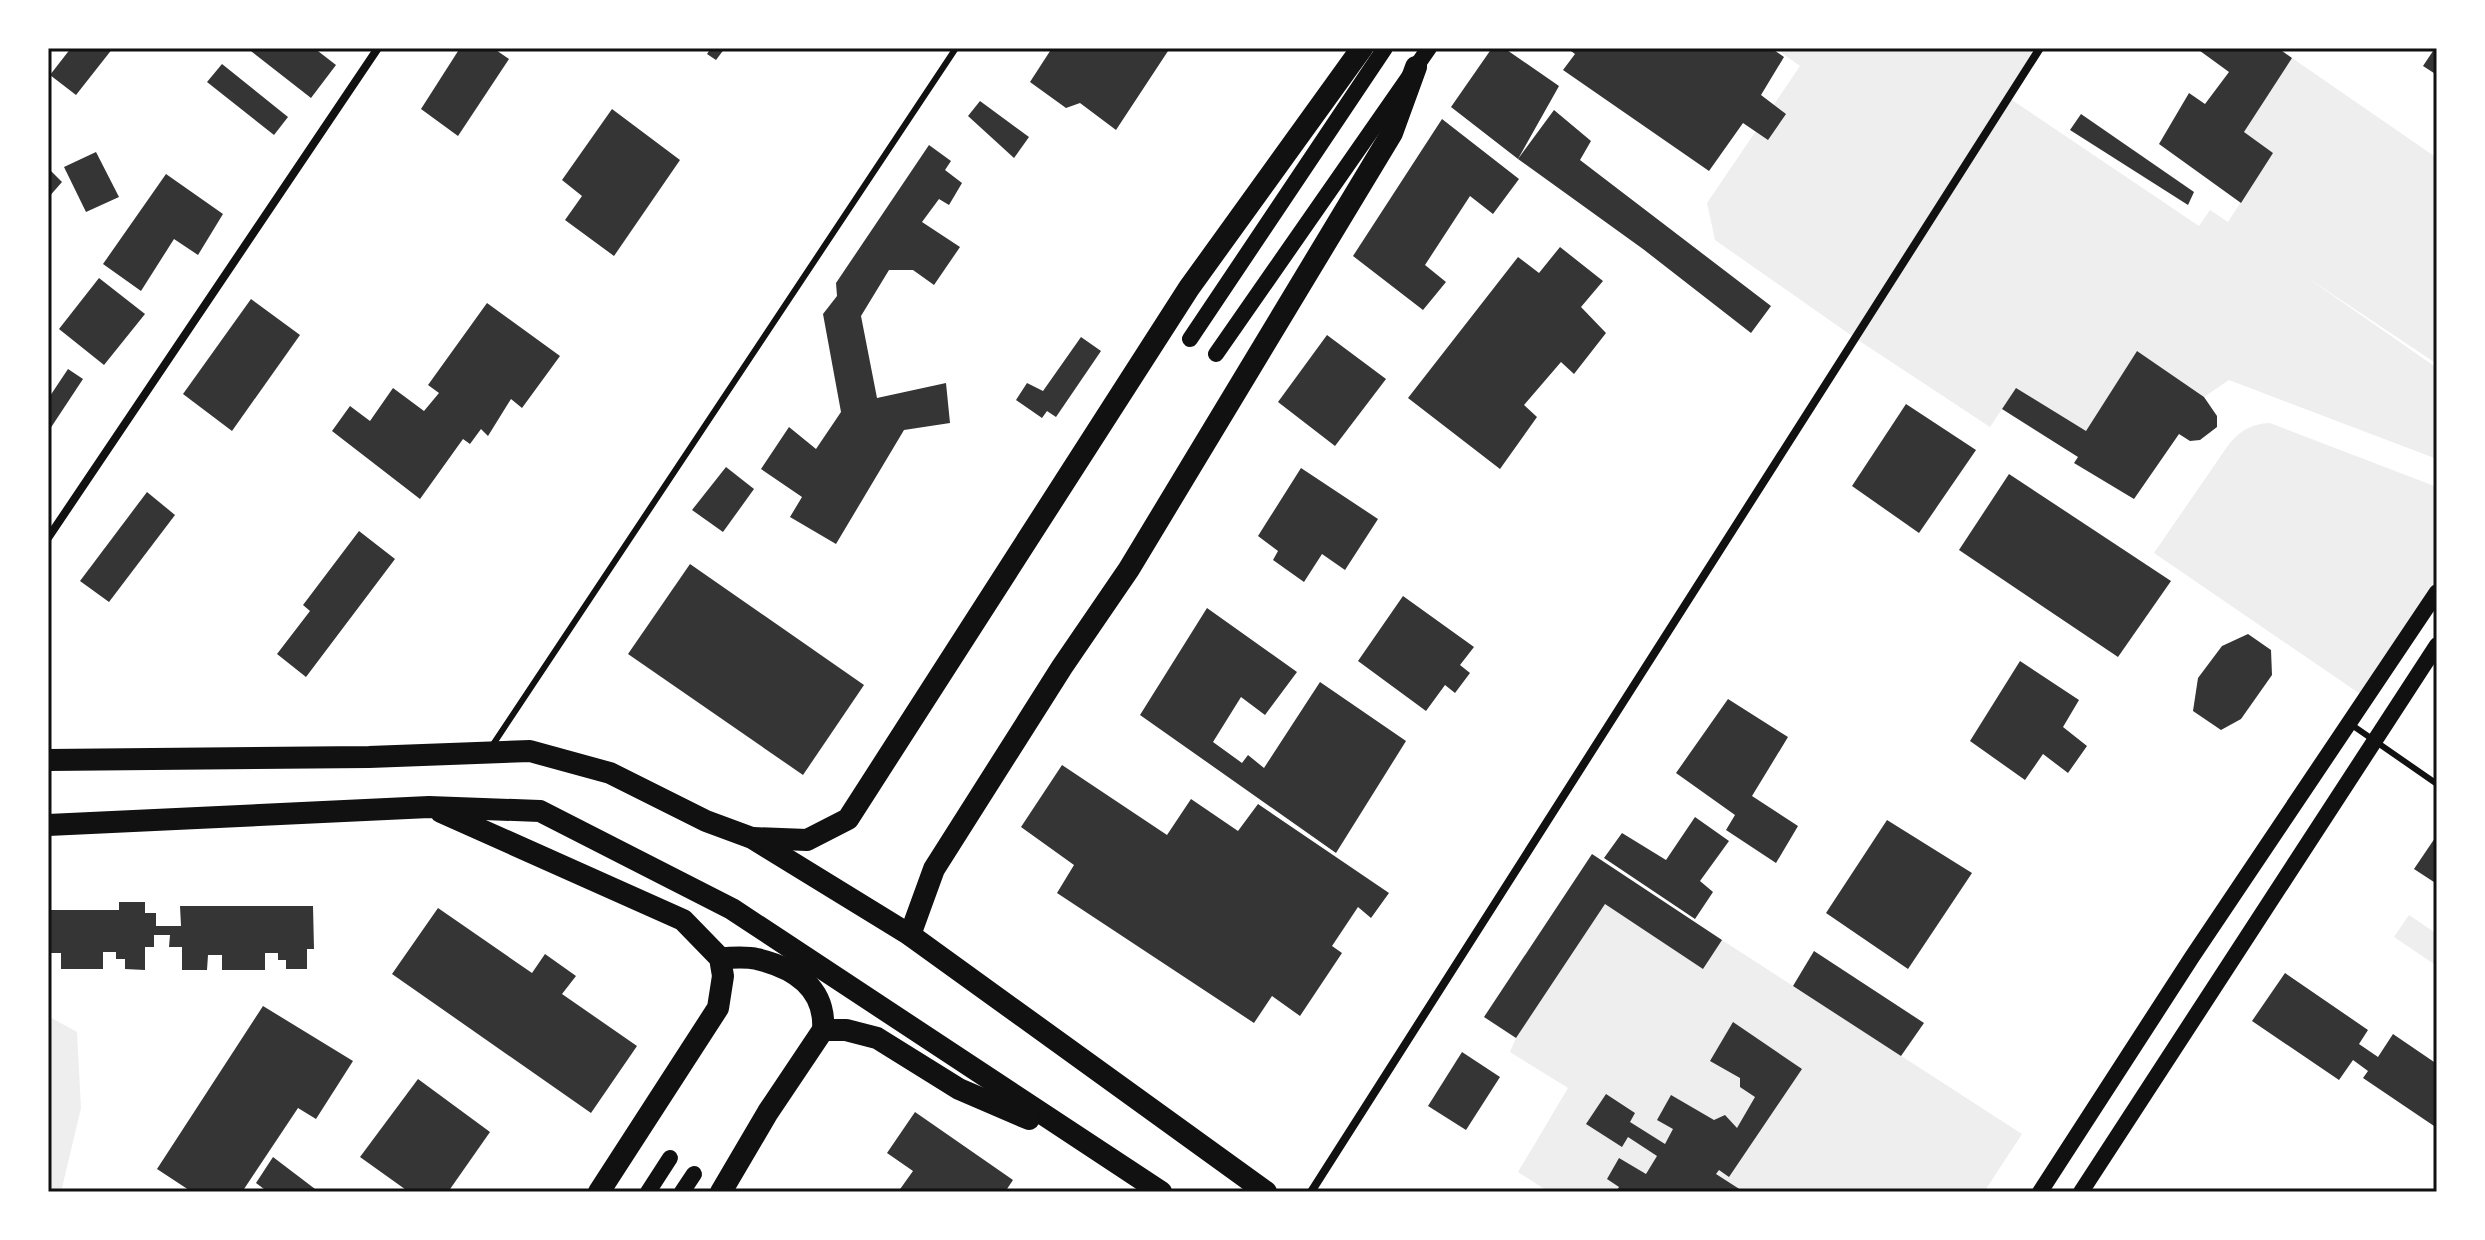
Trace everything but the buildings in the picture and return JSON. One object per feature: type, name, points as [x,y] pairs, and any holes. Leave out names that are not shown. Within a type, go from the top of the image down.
[{"type":"highway","points":[[752,838],[807,840],[848,819],[1189,288],[1362,48]]},
{"type":"highway","points":[[910,935],[934,869],[1062,667],[1129,569],[1392,133],[1416,67]]},
{"type":"highway","points":[[48,760],[530,751],[610,773],[706,821],[752,838],[910,935],[1266,1192]]},
{"type":"highway","points":[[429,807],[683,920],[720,958],[723,976],[718,1008],[599,1192]]},
{"type":"highway","points":[[48,825],[429,807],[540,811],[732,909],[1161,1192]]},
{"type":"highway","points":[[720,958],[755,958],[797,975],[810,985],[821,1002],[823,1030],[768,1112],[721,1192]]},
{"type":"highway","points":[[823,1030],[846,1030],[877,1038],[959,1089],[1082,1141]]},
{"type":"main road","points":[[1190,339],[1385,48]]},
{"type":"main road","points":[[1216,354],[1429,48]]},
{"type":"main road","points":[[2040,1192],[2184,969],[2437,592]]},
{"type":"main road","points":[[2081,1192],[2437,645]]},
{"type":"main road","points":[[648,1192],[670,1158]]},
{"type":"main road","points":[[682,1192],[694,1174]]},
{"type":"street","points":[[48,538],[378,48]]},
{"type":"street","points":[[1311,1192],[2040,48]]},
{"type":"lane","points":[[487,753],[956,48]]},
{"type":"lane","points":[[2349,723],[2437,784]]},
{"type":"shaded area","points":[[1775,48],[2040,48],[2009,98],[2199,226],[2210,210],[2228,222],[2272,153],[2244,132],[2292,58],[2437,158],[2437,364],[2302,274],[2437,368],[2437,459],[2229,380],[2204,397],[2137,351],[2086,431],[2016,388],[1990,427],[1715,240],[1707,203],[1800,66]]},
{"type":"shaded area","points":[[2270,423],[2437,487],[2437,591],[2366,698],[2154,553],[2229,444],[2247,429]]},
{"type":"shaded area","points":[[1605,904],[1722,940],[2022,1134],[1984,1192],[1549,1192],[1518,1172],[1568,1088],[1510,1052],[1516,1038]]},
{"type":"shaded area","points":[[2409,915],[2437,934],[2437,966],[2394,937]]},
{"type":"shaded area","points":[[48,1016],[77,1032],[81,1108],[61,1192],[48,1192]]}]
